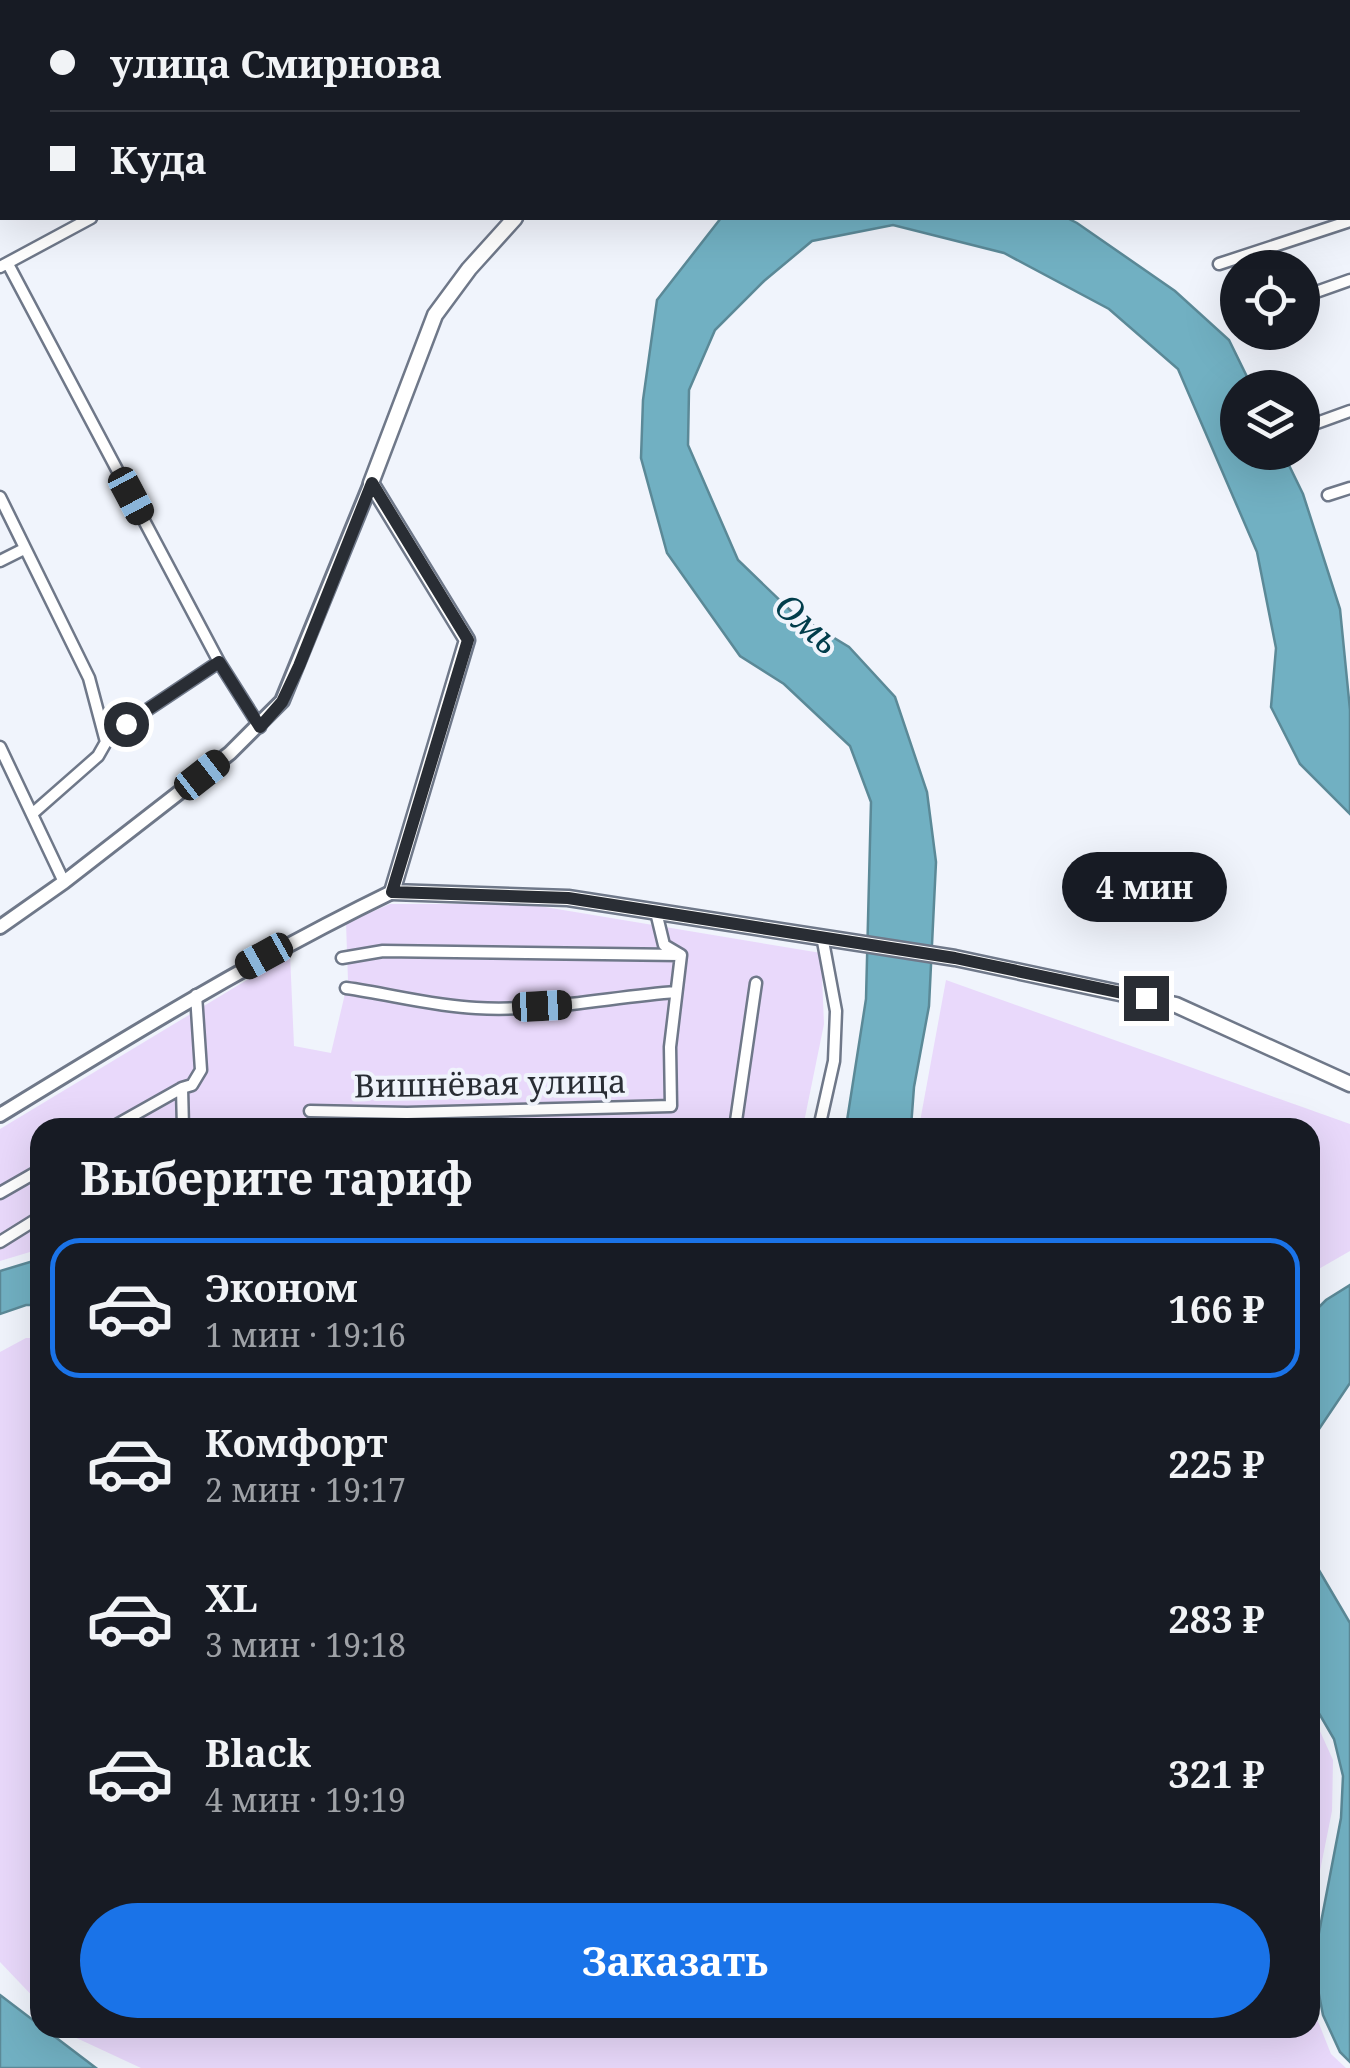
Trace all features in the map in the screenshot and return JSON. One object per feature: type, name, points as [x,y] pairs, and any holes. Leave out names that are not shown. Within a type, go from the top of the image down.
[{"type":"main road","points":[[514,220],[435,314],[372,483],[468,640],[392,892],[568,898],[955,958],[1176,1005],[1350,1084]]},
{"type":"street","points":[[87,220],[4,265],[219,662],[260,727]]},
{"type":"street","points":[[1219,264],[1350,221]]},
{"type":"street","points":[[1320,291],[1350,280]]},
{"type":"street","points":[[1320,422],[1350,412]]},
{"type":"street","points":[[0,927],[230,753],[282,702],[372,483]]},
{"type":"street","points":[[1328,495],[1350,488]]},
{"type":"street","points":[[0,497],[90,678],[106,742]]},
{"type":"street","points":[[0,562],[24,549]]},
{"type":"street","points":[[32,814],[98,756],[106,742],[126,724],[219,662]]},
{"type":"street","points":[[0,747],[64,882]]},
{"type":"street","points":[[0,1114],[196,995],[296,939],[392,892]]},
{"type":"street","points":[[656,912],[664,945],[681,955]]},
{"type":"street","points":[[821,1118],[834,1061],[836,1011],[824,937]]},
{"type":"street","points":[[342,958],[382,952],[681,955]]},
{"type":"street","points":[[346,988],[474,1008],[574,1005],[676,992],[681,955]]},
{"type":"street","points":[[736,1118],[756,983]]},
{"type":"street","name":"Вишнёвая улица","points":[[310,1111],[407,1113],[671,1106],[670,1047],[676,992]]},
{"type":"street","points":[[129,1118],[192,1086],[200,1070],[196,995]]},
{"type":"street","points":[[182,1088],[183,1118]]},
{"type":"street","points":[[0,1194],[30,1176]]},
{"type":"street","points":[[0,1242],[30,1223]]},
{"type":"shaded area","points":[[390,904],[527,904],[821,953],[824,1024],[805,1118],[30,1118],[30,1252],[0,1261],[0,1129],[290,954],[294,1046],[331,1053],[348,981],[346,923]]},
{"type":"shaded area","points":[[946,980],[1350,1124],[1350,1251],[1320,1268],[1320,1118],[921,1118]]},
{"type":"shaded area","points":[[30,1338],[30,1994],[0,1962],[0,1352]]},
{"type":"shaded area","points":[[1320,1731],[1333,1760],[1332,1811],[1320,1871]]},
{"type":"shaded area","points":[[1320,2026],[1331,2054],[1346,2068],[141,2068],[76,2038],[1320,2038]]},
{"type":"water","name":"Омь","points":[[719,220],[1071,220],[1175,291],[1220,332],[1220,350],[1234,350],[1244,370],[1220,370],[1220,466],[1178,369],[1109,309],[1004,253],[893,225],[812,241],[715,330],[689,390],[688,445],[738,560],[793,613],[849,647],[895,697],[927,792],[936,862],[929,1006],[912,1118],[847,1118],[866,999],[871,802],[850,746],[784,684],[740,656],[667,553],[641,458],[643,400],[657,300]]},
{"type":"water","name":"Омь","points":[[1222,470],[1291,470],[1303,494],[1340,609],[1350,710],[1350,814],[1300,764],[1271,707],[1276,648],[1257,552]]},
{"type":"water","points":[[30,1262],[30,1305],[0,1314],[0,1271]]},
{"type":"water","points":[[1350,1285],[1350,1383],[1320,1428],[1320,1306]]},
{"type":"water","points":[[1320,1572],[1350,1623],[1350,2062],[1340,2052],[1320,2000],[1320,1928],[1341,1818],[1343,1776],[1334,1739],[1320,1715]]},
{"type":"water","points":[[0,1995],[30,2018],[30,2038],[57,2038],[96,2068],[0,2068]]},
{"type":"route","points":[[126,724],[219,662],[260,727],[282,702],[299,666],[372,483],[468,640],[392,892],[568,898],[955,958],[1146,998]]}]
